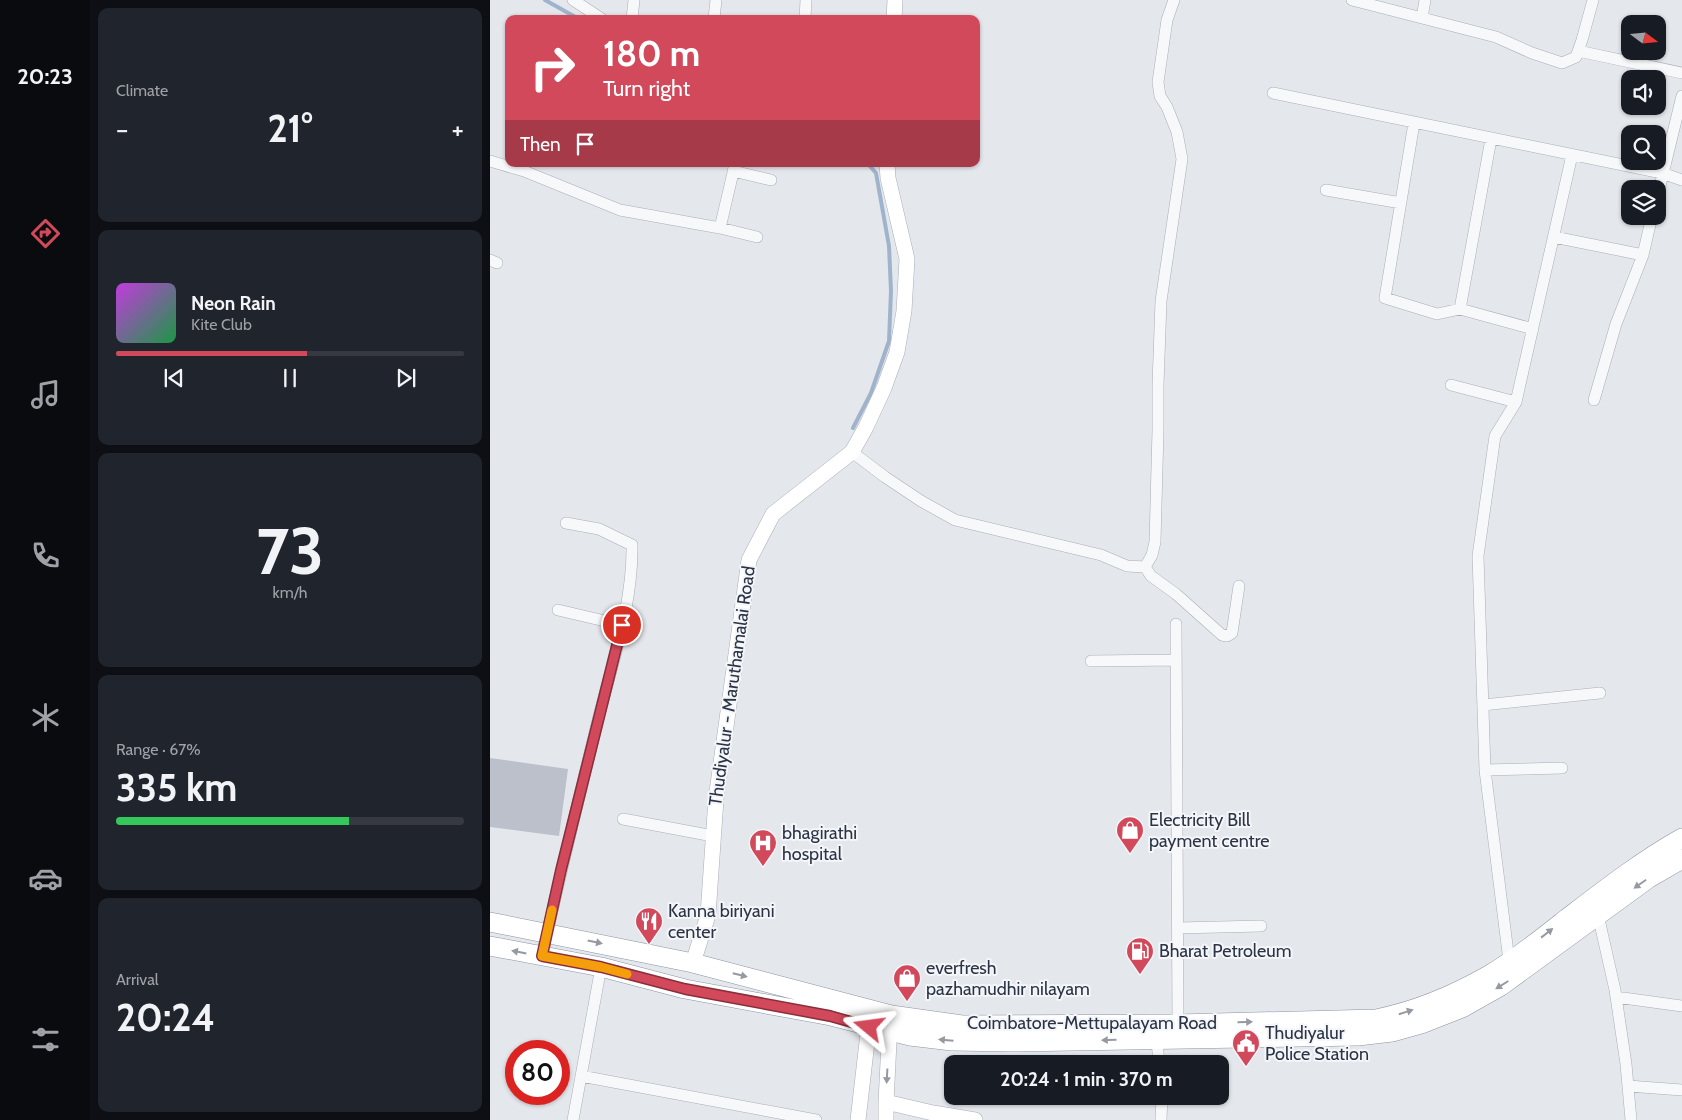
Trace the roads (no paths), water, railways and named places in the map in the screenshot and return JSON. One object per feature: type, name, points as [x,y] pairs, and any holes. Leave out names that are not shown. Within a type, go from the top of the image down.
[{"type":"highway","name":"Coimbatore-Mettupalayam Road","points":[[890,1024],[1178,1024],[1376,1019],[1403,1014],[1430,1004],[1490,975],[1651,856],[1682,838]]},
{"type":"highway","points":[[490,922],[693,963],[890,1024],[910,1036],[952,1041],[1011,1042],[1358,1036],[1392,1032],[1424,1023],[1462,1008],[1502,986],[1649,878],[1682,859]]},
{"type":"highway","points":[[490,946],[601,967],[685,989],[830,1016],[870,1018]]},
{"type":"main road","points":[[894,15],[896,0]]},
{"type":"main road","name":"Thudiyalur - Maruthamalai Road","points":[[693,963],[708,915],[716,799],[749,560],[773,514],[852,452],[866,427],[897,352],[904,312],[907,259],[888,178],[887,167]]},
{"type":"main road","points":[[858,1120],[870,1018]]},
{"type":"main road","points":[[886,1120],[890,1024]]},
{"type":"main road","points":[[886,1102],[975,1120]]},
{"type":"street","points":[[572,0],[596,15]]},
{"type":"street","points":[[632,15],[634,0]]},
{"type":"street","points":[[714,15],[716,0]]},
{"type":"street","points":[[805,15],[806,0]]},
{"type":"street","points":[[1145,567],[1152,555],[1155,542],[1161,301],[1182,159],[1177,132],[1167,107],[1160,96],[1158,82],[1167,20],[1174,0]]},
{"type":"street","points":[[1352,0],[1496,37],[1532,53],[1562,63],[1576,57],[1594,0]]},
{"type":"street","points":[[1422,18],[1425,0]]},
{"type":"street","points":[[1578,50],[1682,73]]},
{"type":"street","points":[[1273,93],[1662,173],[1682,180]]},
{"type":"street","points":[[1661,180],[1682,96]]},
{"type":"street","points":[[1414,123],[1385,298],[1437,314],[1460,309],[1533,329]]},
{"type":"street","points":[[1460,309],[1491,139]]},
{"type":"street","points":[[1509,961],[1485,770],[1478,556],[1496,436],[1516,402],[1572,154]]},
{"type":"street","points":[[490,161],[505,164]]},
{"type":"street","points":[[523,167],[620,210],[720,228],[757,237]]},
{"type":"street","points":[[720,228],[734,168],[771,180]]},
{"type":"street","points":[[1326,190],[1400,203]]},
{"type":"street","points":[[1594,400],[1618,318],[1643,255],[1650,225]]},
{"type":"street","points":[[1554,237],[1643,255]]},
{"type":"street","points":[[1451,385],[1516,402]]},
{"type":"street","points":[[852,452],[921,501],[955,520],[1101,555],[1127,566],[1145,567]]},
{"type":"street","points":[[542,956],[622,625],[632,570],[632,545],[598,529],[566,523]]},
{"type":"street","points":[[1145,567],[1151,576],[1176,594],[1222,635],[1227,636],[1232,633],[1239,586]]},
{"type":"street","points":[[558,610],[622,625]]},
{"type":"street","points":[[1176,624],[1178,1024]]},
{"type":"street","points":[[1091,661],[1176,660]]},
{"type":"street","points":[[1483,705],[1600,693]]},
{"type":"street","points":[[1485,770],[1562,768]]},
{"type":"street","points":[[623,819],[713,836]]},
{"type":"street","points":[[1598,915],[1616,997],[1631,1120]]},
{"type":"street","points":[[1178,928],[1261,926]]},
{"type":"street","points":[[573,1120],[601,967]]},
{"type":"street","points":[[1616,997],[1682,1006]]},
{"type":"street","points":[[1157,1040],[1158,1055]]},
{"type":"street","points":[[581,1076],[816,1120]]},
{"type":"street","points":[[1628,1086],[1682,1090]]},
{"type":"street","points":[[1161,1120],[1162,1105]]},
{"type":"waterway","points":[[545,0],[572,15]]},
{"type":"waterway","points":[[853,428],[871,393],[889,341],[891,291],[889,246],[876,173],[871,167]]},
{"type":"place","name":"Electricity Bill payment centre","points":[[1130,854]]},
{"type":"place","name":"bhagirathi hospital","points":[[763,867]]},
{"type":"place","name":"Kanna biriyani center","points":[[649,945]]},
{"type":"place","name":"Bharat Petroleum","points":[[1140,975]]},
{"type":"place","name":"everfresh pazhamudhir nilayam","points":[[907,1002]]},
{"type":"place","name":"Thudiyalur Police Station","points":[[1246,1067]]}]
